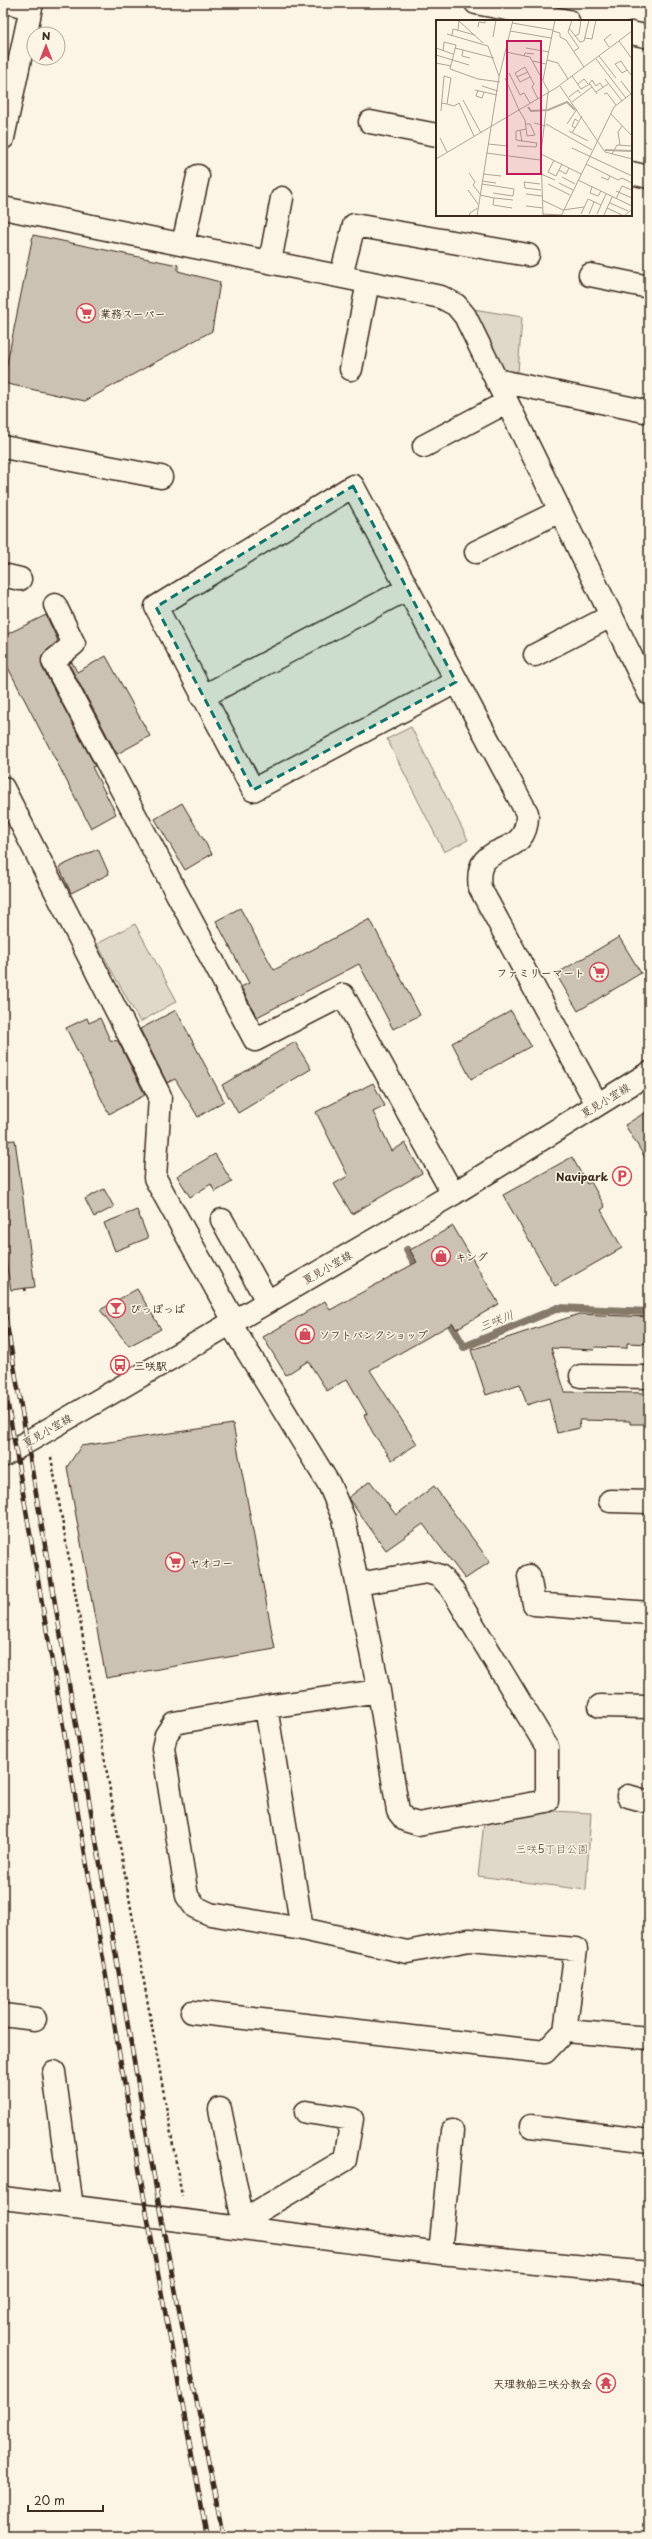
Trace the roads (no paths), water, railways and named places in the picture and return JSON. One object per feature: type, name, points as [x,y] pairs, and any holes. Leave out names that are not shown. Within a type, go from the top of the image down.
[{"type":"street","points":[[476,3],[563,20]]},
{"type":"street","points":[[3,138],[24,5]]},
{"type":"street","points":[[370,122],[436,135]]},
{"type":"street","points":[[632,173],[649,177]]},
{"type":"street","points":[[183,244],[198,176]]},
{"type":"street","points":[[270,262],[282,198]]},
{"type":"street","points":[[3,208],[441,297],[456,305],[465,316],[649,693]]},
{"type":"street","points":[[340,276],[354,224],[528,255]]},
{"type":"street","points":[[590,275],[649,287]]},
{"type":"street","points":[[351,369],[368,282]]},
{"type":"street","points":[[496,380],[649,412]]},
{"type":"street","points":[[424,446],[507,402]]},
{"type":"street","points":[[3,447],[161,477]]},
{"type":"street","points":[[456,682],[253,790],[156,607],[353,486],[456,682],[528,813],[528,826],[523,836],[512,845],[485,859],[480,865],[480,888],[598,1104]]},
{"type":"street","points":[[476,552],[560,511]]},
{"type":"street","points":[[202,696],[408,589]]},
{"type":"street","points":[[55,605],[74,644],[53,662],[255,1040],[343,996],[453,1194]]},
{"type":"street","points":[[535,655],[611,616]]},
{"type":"street","points":[[3,788],[160,1096],[155,1178],[232,1322],[329,1484],[344,1519],[379,1691],[398,1811],[405,1820],[418,1824],[547,1801],[547,1747],[451,1588],[440,1576],[427,1572],[358,1584]]},
{"type":"street","name":"夏見小室線","points":[[3,1456],[453,1194],[649,1073]]},
{"type":"street","points":[[222,1220],[267,1302]]},
{"type":"street","points":[[581,1376],[649,1377]]},
{"type":"street","points":[[610,1501],[649,1502]]},
{"type":"street","points":[[529,1576],[534,1604],[649,1613]]},
{"type":"street","points":[[192,2012],[546,2052],[565,2031],[576,1949],[469,1940],[407,1952],[302,1929],[210,1914],[195,1907],[187,1896],[163,1748],[166,1735],[174,1723],[266,1707],[379,1691]]},
{"type":"street","points":[[600,1706],[649,1707]]},
{"type":"street","points":[[266,1707],[302,1929]]},
{"type":"street","points":[[628,1796],[649,1802]]},
{"type":"street","points":[[3,2015],[35,2020]]},
{"type":"street","points":[[565,2031],[649,2038]]},
{"type":"street","points":[[54,2072],[72,2207]]},
{"type":"street","points":[[220,2109],[238,2224]]},
{"type":"street","points":[[238,2224],[345,2160],[352,2119],[306,2112]]},
{"type":"street","points":[[531,2126],[649,2141]]},
{"type":"street","points":[[440,2252],[452,2131]]},
{"type":"street","points":[[3,2198],[186,2220],[238,2224],[440,2252],[649,2273]]},
{"type":"waterway","name":"三咲川","points":[[407,1250],[420,1272]]},
{"type":"waterway","name":"三咲川","points":[[446,1316],[464,1347],[558,1308],[649,1312]]},
{"type":"railway","points":[[3,1302],[161,2217],[223,2536]]},
{"type":"railway","points":[[3,1376],[147,2215],[207,2536]]},
{"type":"place","name":"業務スーパー","points":[[86,313]]},
{"type":"place","name":"ファミリーマート","points":[[599,972]]},
{"type":"place","name":"Navipark","points":[[622,1176]]},
{"type":"place","name":"キング","points":[[441,1256]]},
{"type":"place","name":"ぴっぽっぱ","points":[[116,1308]]},
{"type":"place","name":"ソフトバンクショップ","points":[[305,1334]]},
{"type":"place","name":"三咲駅","points":[[120,1365]]},
{"type":"place","name":"ヤオコー","points":[[175,1562]]},
{"type":"place","name":"天理教船三咲分教会","points":[[606,2383]]},
{"type":"park label","name":"三咲5丁目公園","points":[[552,1848]]}]
